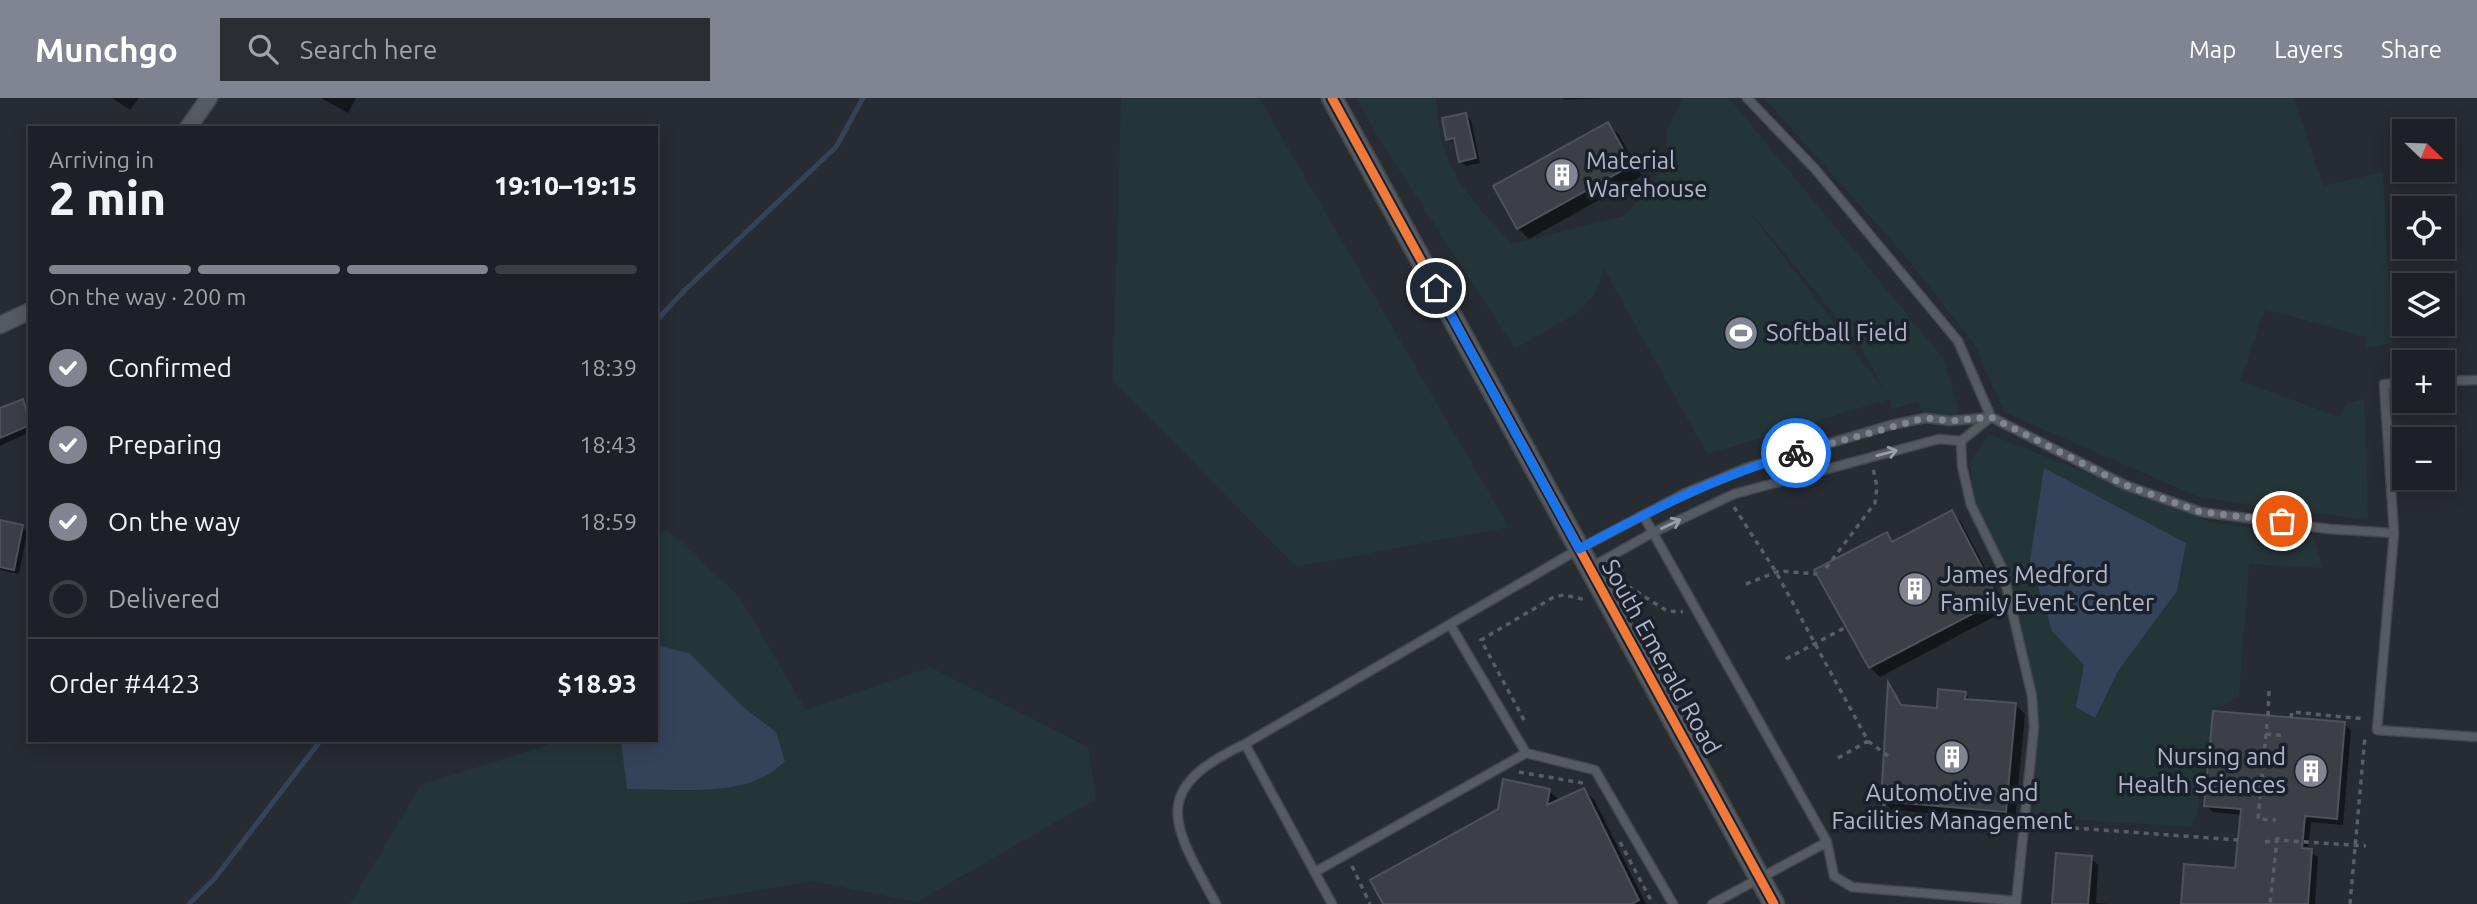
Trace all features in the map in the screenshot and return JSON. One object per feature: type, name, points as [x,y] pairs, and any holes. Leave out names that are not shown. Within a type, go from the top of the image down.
[{"type":"street","points":[[189,126],[209,98]]},
{"type":"street","name":"South Emerald Road","points":[[1332,98],[1774,904]]},
{"type":"street","points":[[0,325],[28,312]]},
{"type":"lane","points":[[1747,98],[1815,169],[1958,341],[1991,417]]},
{"type":"lane","points":[[2455,381],[2477,380]]},
{"type":"lane","points":[[2392,384],[2384,384],[2394,533],[2377,730],[2477,737]]},
{"type":"lane","points":[[1590,568],[1652,533],[1734,494],[1939,439],[1961,441],[1991,417]]},
{"type":"lane","points":[[1216,904],[1180,836],[1176,807],[1180,792],[1198,771],[1579,549],[1685,493],[1746,468],[1891,425],[1925,418],[1950,421],[1991,417],[2125,485],[2201,512],[2329,529],[2394,533]]},
{"type":"lane","points":[[1643,515],[1827,842],[1834,876],[1852,887],[2016,903],[2034,727],[2032,696],[2002,568],[1971,505],[1962,466],[1961,441]]},
{"type":"lane","points":[[1451,626],[1526,754]]},
{"type":"lane","points":[[1245,744],[1332,904]]},
{"type":"lane","points":[[1315,872],[1526,754],[1595,770],[1673,904]]},
{"type":"lane","points":[[1712,904],[1827,842]]},
{"type":"path","points":[[1826,568],[1875,503],[1877,487],[1870,457]]},
{"type":"path","points":[[1735,510],[1776,572],[1812,644],[1868,741],[1888,756]]},
{"type":"path","points":[[1746,584],[1776,572],[1817,574]]},
{"type":"path","points":[[1526,725],[1481,640],[1554,597],[1564,595],[1585,601],[1623,583],[1667,611],[1696,613]]},
{"type":"path","points":[[1786,659],[1846,627]]},
{"type":"path","points":[[2268,716],[2269,691]]},
{"type":"path","points":[[2291,718],[2292,712],[2367,719]]},
{"type":"path","points":[[2267,724],[2258,818],[2276,820]]},
{"type":"path","points":[[2266,734],[2285,736]]},
{"type":"path","points":[[1838,758],[1868,741]]},
{"type":"path","points":[[1526,754],[1514,772],[1589,784]]},
{"type":"path","points":[[1885,801],[1882,813],[1891,815],[2238,840]]},
{"type":"path","points":[[1614,831],[1653,904]]},
{"type":"path","points":[[2270,904],[2277,839]]},
{"type":"path","points":[[2265,842],[2277,839],[2366,846]]},
{"type":"path","points":[[1362,860],[1351,866],[1370,904]]},
{"type":"shaded area","points":[[1121,98],[1259,98],[1509,527],[1296,567],[1113,381]]},
{"type":"shaded area","points":[[1357,98],[1436,98],[1443,143],[1458,179],[1482,211],[1513,244],[1624,216],[1654,184],[1667,149],[1667,131],[1683,98],[1729,98],[1943,358],[1959,411],[1950,421],[1925,418],[1918,402],[1892,409],[1890,399],[1707,454],[1604,269],[1595,294],[1577,313],[1515,349],[1377,136]],"holes":[[[1750,211],[1861,348],[1886,392]]]},
{"type":"shaded area","points":[[1764,98],[2294,98],[2323,186],[2383,172],[2392,343],[2365,349],[2366,337],[2264,309],[2240,381],[2340,417],[2346,404],[2364,399],[2368,520],[2201,498],[2004,412],[1975,345],[1905,256]]},
{"type":"shaded area","points":[[1989,434],[2212,523],[2313,535],[2322,568],[2249,564],[2239,696],[2213,711],[2197,814],[2192,827],[2033,817],[2037,697],[2010,579],[1973,501],[1971,460]]},
{"type":"shaded area","points":[[667,529],[739,596],[806,710],[930,667],[1088,747],[1096,799],[917,902],[812,881],[678,904],[350,904],[421,785],[557,742],[658,742],[658,537]]},
{"type":"water","points":[[2044,468],[2186,543],[2177,591],[2118,671],[2095,718],[2076,707],[2084,665],[2052,631],[2030,561]]},
{"type":"water","points":[[658,645],[689,653],[743,707],[776,732],[785,761],[752,782],[732,787],[689,790],[627,789],[621,742],[658,742]]},
{"type":"building","points":[[1466,113],[1476,158],[1459,162],[1454,138],[1446,140],[1442,118]]},
{"type":"building","name":"Material Warehouse","points":[[1608,122],[1632,165],[1517,229],[1493,186]]},
{"type":"building","points":[[23,399],[28,426],[0,438],[0,408]]},
{"type":"building","name":"James Medford Family Event Center","points":[[1952,510],[1999,600],[1869,668],[1814,570],[1887,532],[1892,542]]},
{"type":"building","points":[[0,520],[23,525],[14,570],[0,567]]},
{"type":"building","name":"Automotive and Facilities Management","points":[[1888,682],[1901,705],[1937,708],[1938,689],[1966,692],[1965,699],[2016,703],[2006,812],[1881,801]]},
{"type":"building","points":[[2213,711],[2345,722],[2337,819],[2305,816],[2302,848],[2312,849],[2308,904],[2181,904],[2184,864],[2235,868],[2241,809],[2204,806]]},
{"type":"building","points":[[1503,779],[1550,789],[1547,805],[1584,788],[1639,900],[1632,904],[1383,904],[1370,880],[1498,809]]},
{"type":"building","points":[[2056,853],[2092,856],[2088,904],[2052,904]]},
{"type":"waterway","points":[[658,319],[836,147],[863,98]]},
{"type":"waterway","points":[[189,904],[215,878],[319,742]]},
{"type":"cycle path","points":[[1332,98],[1774,904]]},
{"type":"way so far","points":[[1796,453],[1891,425],[1925,418],[1950,421],[1991,417],[2016,433],[2125,485],[2201,512],[2282,521]]},
{"type":"place","name":"Material Warehouse","points":[[1562,175]]},
{"type":"place","name":"Softball Field","points":[[1741,333]]},
{"type":"place","name":"James Medford Family Event Center","points":[[1915,589]]},
{"type":"place","name":"Automotive and Facilities Management","points":[[1952,757]]},
{"type":"place","name":"Nursing and Health Sciences","points":[[2311,771]]},
{"type":"route","points":[[1436,288],[1579,549],[1685,493],[1746,468],[1796,453]]}]
